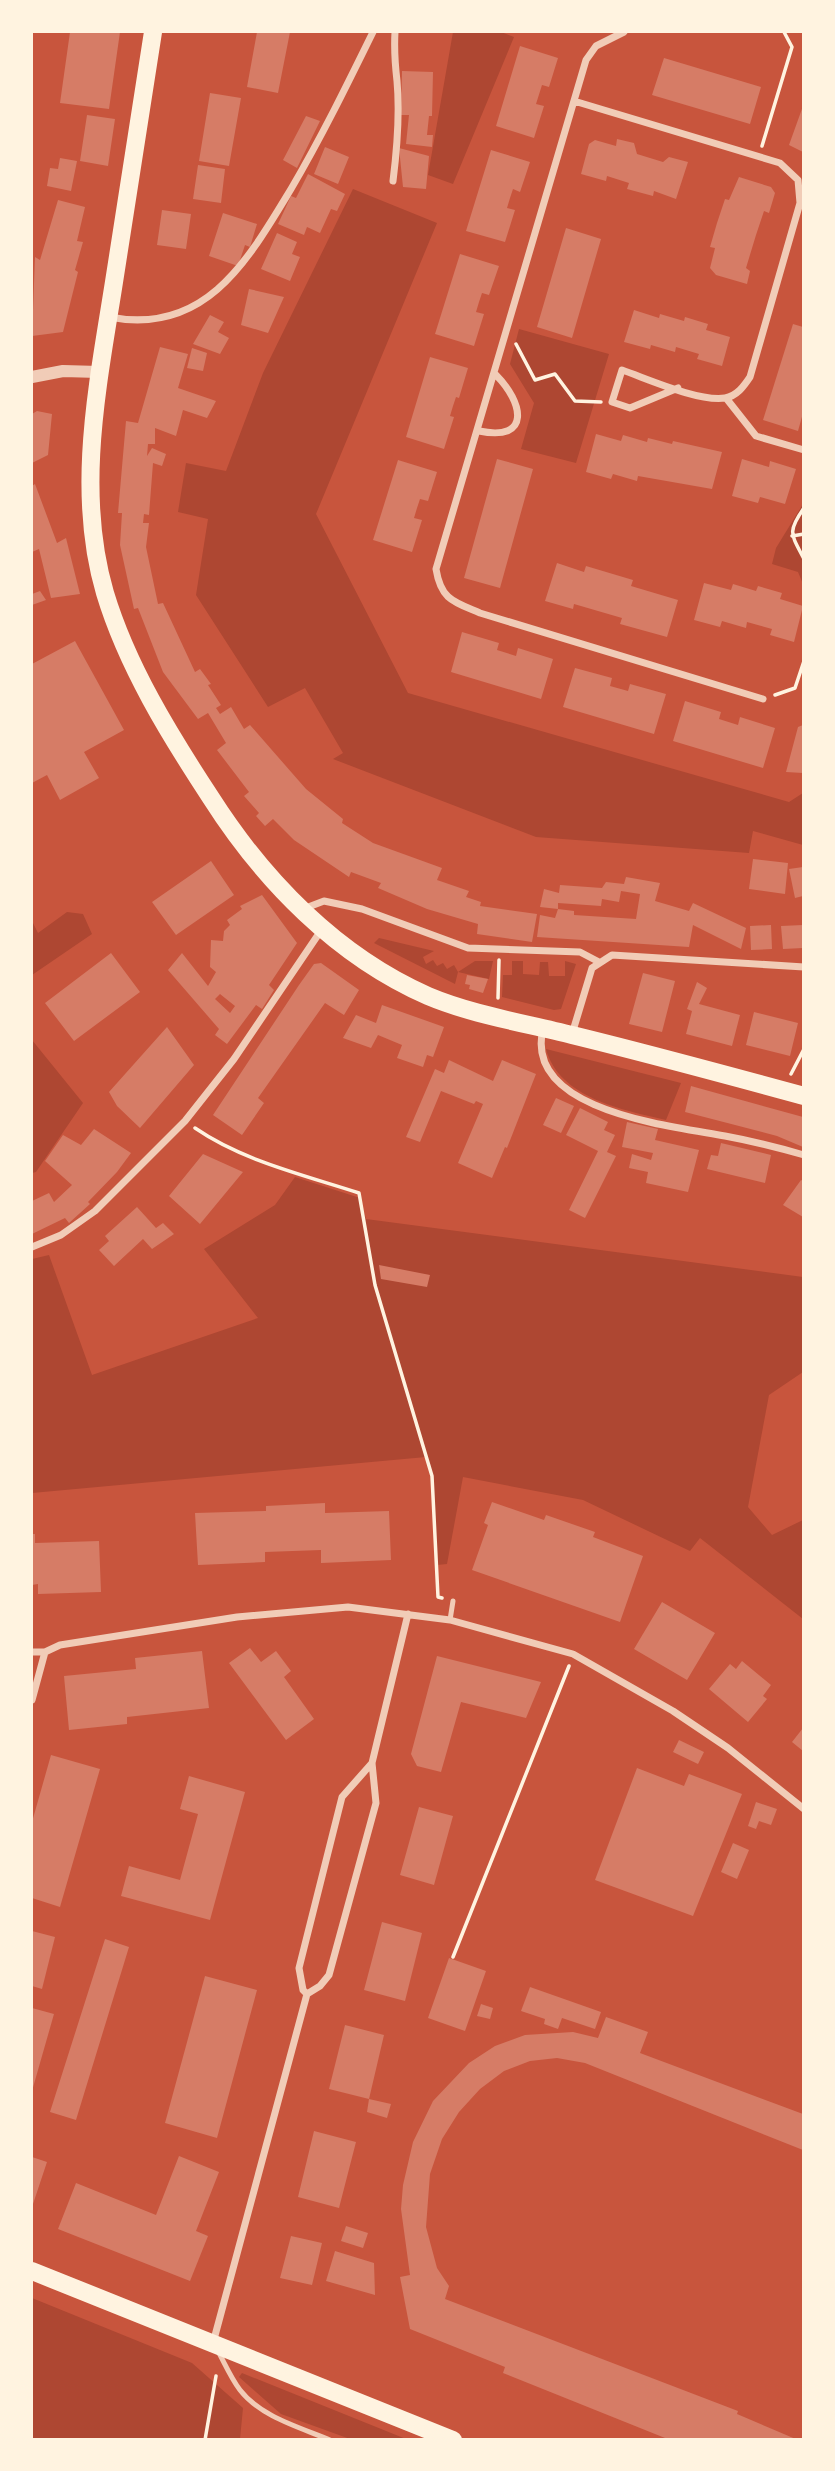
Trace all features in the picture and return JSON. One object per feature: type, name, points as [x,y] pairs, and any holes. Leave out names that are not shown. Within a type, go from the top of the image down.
[{"type":"main road","points":[[153,32],[99,372],[92,433],[90,494],[104,590],[121,640],[152,699],[227,822],[301,910],[323,929],[357,956],[430,996],[803,1096]]},
{"type":"main road","points":[[32,2271],[453,2440]]},
{"type":"street","points":[[108,317],[145,321],[175,315],[233,277],[250,258],[324,132],[373,32]]},
{"type":"street","points":[[393,181],[397,142],[397,80],[393,63],[395,32]]},
{"type":"street","points":[[624,32],[596,46],[574,101],[496,375],[436,569],[439,586],[450,600],[480,613],[763,699]]},
{"type":"street","points":[[574,101],[759,157],[791,170],[801,192],[750,377],[741,390],[726,398],[706,397],[678,388],[622,370],[612,402],[630,408],[678,388]]},
{"type":"street","points":[[32,377],[63,371],[99,372]]},
{"type":"street","points":[[479,431],[503,435],[511,431],[517,419],[517,408],[496,375]]},
{"type":"street","points":[[726,398],[756,436],[803,450]]},
{"type":"street","points":[[301,910],[324,901],[362,909],[468,948],[580,952],[599,962]]},
{"type":"street","points":[[32,1247],[61,1235],[95,1211],[185,1121],[234,1059],[323,929]]},
{"type":"street","points":[[572,1035],[587,979],[599,962],[612,955],[803,967]]},
{"type":"street","points":[[543,1028],[539,1045],[551,1074],[570,1092],[600,1108],[640,1120],[763,1143],[803,1155]]},
{"type":"street","points":[[32,1652],[45,1652],[60,1645],[237,1617],[348,1607],[450,1620],[573,1654],[673,1711],[728,1748],[803,1809]]},
{"type":"street","points":[[213,2343],[307,1994],[320,1986],[329,1975],[376,1803],[372,1763],[408,1614]]},
{"type":"street","points":[[32,1700],[45,1652]]},
{"type":"street","points":[[307,1994],[303,1990],[299,1968],[342,1797],[372,1763]]},
{"type":"lane","points":[[450,1620],[453,1601]]},
{"type":"lane","points":[[213,2343],[240,2390],[255,2404],[276,2417],[330,2440]]},
{"type":"path","points":[[759,157],[792,47],[784,32]]},
{"type":"path","points":[[508,330],[535,380],[555,374],[575,401],[612,402]]},
{"type":"path","points":[[803,508],[792,526],[792,536],[803,559]]},
{"type":"path","points":[[792,536],[803,534]]},
{"type":"path","points":[[763,699],[795,688],[803,661]]},
{"type":"path","points":[[498,1000],[499,949]]},
{"type":"path","points":[[791,1074],[803,1049]]},
{"type":"path","points":[[185,1121],[214,1140],[246,1154],[359,1193],[376,1285],[432,1476],[438,1597]]},
{"type":"path","points":[[453,1957],[573,1654]]},
{"type":"path","points":[[205,2440],[216,2376]]},
{"type":"shaded area","points":[[453,32],[501,32],[514,37],[453,184],[428,175]]},
{"type":"shaded area","points":[[353,189],[437,223],[316,514],[408,693],[789,802],[803,793],[803,845],[753,831],[749,853],[536,837],[333,759],[343,753],[305,688],[268,707],[196,595],[208,519],[178,512],[186,463],[226,471],[263,373]]},
{"type":"shaded area","points":[[519,329],[609,354],[576,463],[521,449],[534,403],[510,364]]},
{"type":"shaded area","points":[[803,504],[803,584],[798,572],[772,564],[776,548]]},
{"type":"shaded area","points":[[67,912],[83,914],[92,934],[32,975],[32,921],[38,933]]},
{"type":"shaded area","points":[[379,938],[434,951],[423,957],[426,964],[433,960],[437,966],[443,963],[447,969],[454,965],[458,972],[455,984],[374,943]]},
{"type":"shaded area","points":[[475,961],[493,961],[489,979],[458,972]]},
{"type":"shaded area","points":[[512,961],[523,961],[523,974],[539,975],[540,962],[548,962],[549,976],[565,976],[565,961],[576,964],[561,1009],[554,1010],[502,997],[503,975],[512,975]]},
{"type":"shaded area","points":[[32,1040],[83,1103],[36,1172],[32,1173]]},
{"type":"shaded area","points":[[546,1049],[681,1083],[666,1120],[613,1106],[578,1090],[553,1066]]},
{"type":"shaded area","points":[[295,1177],[360,1198],[366,1219],[803,1277],[803,1372],[769,1395],[748,1507],[772,1535],[803,1520],[803,1619],[700,1538],[690,1551],[583,1500],[463,1477],[447,1564],[437,1565],[432,1476],[426,1457],[32,1493],[32,1259],[49,1255],[92,1375],[258,1318],[204,1249],[275,1205]]},
{"type":"shaded area","points":[[32,2298],[192,2363],[243,2408],[240,2439],[32,2439]]},
{"type":"shaded area","points":[[242,2373],[406,2439],[350,2439],[281,2414],[239,2377]]},
{"type":"building","points":[[70,32],[120,32],[109,109],[60,103]]},
{"type":"building","points":[[257,32],[290,32],[278,93],[247,87]]},
{"type":"building","points":[[520,46],[558,58],[549,87],[542,85],[536,104],[544,106],[534,138],[496,126]]},
{"type":"building","points":[[664,58],[761,87],[750,124],[652,95]]},
{"type":"building","points":[[402,71],[433,72],[432,116],[429,116],[427,135],[433,135],[432,147],[406,144],[409,115],[401,115]]},
{"type":"building","points":[[210,93],[241,98],[229,166],[199,161]]},
{"type":"building","points":[[803,106],[803,152],[789,145]]},
{"type":"building","points":[[87,115],[115,119],[108,166],[80,161]]},
{"type":"building","points":[[306,116],[320,121],[297,168],[283,160]]},
{"type":"building","points":[[617,139],[634,143],[637,154],[663,162],[669,157],[688,162],[676,199],[654,191],[653,196],[627,189],[629,183],[607,176],[606,181],[581,174],[589,144],[595,140],[616,146]]},
{"type":"building","points":[[325,147],[349,157],[338,184],[314,174]]},
{"type":"building","points":[[399,148],[429,156],[426,189],[403,187]]},
{"type":"building","points":[[491,150],[530,162],[520,192],[513,189],[510,198],[507,208],[515,210],[505,242],[466,231]]},
{"type":"building","points":[[60,158],[77,161],[71,191],[47,186],[50,168],[58,169]]},
{"type":"building","points":[[198,165],[225,169],[221,203],[193,199]]},
{"type":"building","points":[[308,174],[345,194],[337,211],[331,209],[320,233],[307,227],[304,235],[278,224],[291,196],[296,198]]},
{"type":"building","points":[[739,177],[771,187],[775,193],[769,213],[764,211],[756,235],[746,268],[750,271],[747,284],[716,275],[710,268],[715,248],[710,247],[717,223],[725,199],[729,200]]},
{"type":"building","points":[[58,200],[85,207],[77,241],[83,242],[75,270],[78,272],[63,332],[32,336],[35,257],[40,260]]},
{"type":"building","points":[[162,210],[191,214],[186,249],[157,245]]},
{"type":"building","points":[[223,213],[257,224],[250,247],[245,245],[238,266],[209,256]]},
{"type":"building","points":[[566,228],[601,239],[572,338],[537,327]]},
{"type":"building","points":[[277,233],[297,242],[292,254],[300,257],[290,281],[261,269]]},
{"type":"building","points":[[460,254],[499,266],[489,295],[482,293],[479,302],[476,312],[484,314],[474,346],[435,334]]},
{"type":"building","points":[[249,289],[284,297],[268,333],[241,325]]},
{"type":"building","points":[[634,310],[659,318],[660,314],[684,321],[685,317],[708,324],[706,330],[730,337],[722,366],[697,359],[699,354],[676,347],[675,352],[651,345],[650,349],[624,342]]},
{"type":"building","points":[[210,315],[224,322],[218,332],[229,338],[220,354],[193,344]]},
{"type":"building","points":[[793,324],[803,327],[803,413],[798,431],[763,420]]},
{"type":"building","points":[[160,347],[188,354],[178,388],[216,401],[207,418],[183,410],[176,436],[155,428],[155,444],[148,444],[147,456],[152,448],[166,454],[162,466],[153,463],[149,515],[144,514],[143,523],[149,523],[146,547],[158,604],[163,603],[195,672],[200,669],[211,684],[208,685],[221,705],[216,708],[220,714],[231,707],[244,729],[250,725],[306,789],[343,819],[342,823],[373,843],[442,868],[437,880],[469,891],[466,897],[481,902],[480,906],[537,914],[532,942],[477,934],[478,924],[427,909],[378,888],[381,883],[351,872],[349,877],[294,840],[273,819],[265,826],[256,816],[259,813],[244,796],[249,792],[217,750],[226,743],[208,713],[198,719],[163,672],[138,608],[134,609],[120,545],[122,513],[118,513],[126,421],[138,423]]},
{"type":"building","points":[[192,348],[207,353],[203,371],[187,368]]},
{"type":"building","points":[[430,357],[468,368],[459,398],[456,397],[450,416],[454,417],[444,449],[406,437]]},
{"type":"building","points":[[37,411],[52,414],[48,455],[32,463],[32,414]]},
{"type":"building","points":[[596,434],[621,441],[623,435],[647,442],[648,438],[672,444],[673,441],[722,452],[712,489],[638,476],[637,481],[613,474],[611,479],[586,472]]},
{"type":"building","points":[[497,459],[533,469],[500,588],[464,578]]},
{"type":"building","points":[[742,459],[769,467],[770,461],[796,469],[785,504],[760,497],[758,503],[732,496]]},
{"type":"building","points":[[398,460],[437,472],[428,501],[420,499],[417,508],[414,518],[422,520],[412,552],[373,540]]},
{"type":"building","points":[[35,484],[57,543],[66,538],[80,594],[51,598],[39,549],[32,552],[32,486]]},
{"type":"building","points":[[557,563],[584,572],[586,566],[633,580],[631,586],[678,600],[667,637],[620,624],[622,618],[574,604],[573,609],[545,601]]},
{"type":"building","points":[[704,583],[731,590],[733,584],[756,591],[758,586],[782,593],[780,599],[803,606],[794,642],[770,635],[772,629],[747,622],[746,628],[722,621],[720,627],[694,620]]},
{"type":"building","points":[[40,591],[46,600],[32,605],[32,594]]},
{"type":"building","points":[[462,632],[499,643],[497,650],[516,656],[518,648],[553,659],[541,699],[451,672]]},
{"type":"building","points":[[75,641],[124,730],[84,752],[99,778],[60,800],[47,775],[32,783],[32,664]]},
{"type":"building","points":[[575,668],[612,678],[610,686],[628,691],[630,684],[666,694],[654,734],[563,707]]},
{"type":"building","points":[[685,701],[721,712],[719,719],[738,725],[740,717],[775,728],[763,768],[673,741]]},
{"type":"building","points":[[803,725],[803,773],[786,772],[798,727]]},
{"type":"building","points":[[753,859],[788,863],[785,894],[749,889]]},
{"type":"building","points":[[211,861],[234,895],[176,935],[152,902]]},
{"type":"building","points":[[803,867],[803,896],[795,898],[789,869]]},
{"type":"building","points":[[626,877],[660,883],[655,901],[689,911],[693,903],[746,928],[741,949],[693,925],[689,947],[537,937],[540,915],[555,918],[558,909],[540,907],[544,889],[559,893],[560,885],[602,888],[606,882],[624,884]],"holes":[[[621,891],[640,894],[636,919],[574,915],[574,911],[558,909],[558,903],[601,906],[602,899],[619,902]]]},
{"type":"building","points":[[262,895],[297,943],[269,985],[274,990],[262,1009],[256,1005],[227,1044],[215,1035],[219,1029],[168,970],[182,953],[208,986],[216,972],[210,967],[211,940],[223,941],[224,931],[230,925],[227,920],[242,909],[240,906]],"holes":[[[220,994],[235,1006],[230,1013],[215,999]]]},
{"type":"building","points":[[771,925],[772,949],[751,950],[750,926]]},
{"type":"building","points":[[803,925],[803,948],[783,949],[781,926]]},
{"type":"building","points":[[111,953],[140,992],[74,1041],[45,1003]]},
{"type":"building","points":[[321,963],[359,990],[344,1015],[325,1003],[258,1098],[264,1103],[242,1135],[213,1115],[299,985],[314,964]]},
{"type":"building","points":[[643,973],[675,981],[662,1032],[629,1024]]},
{"type":"building","points":[[467,975],[488,979],[483,993],[469,989],[470,985],[465,984]]},
{"type":"building","points":[[697,982],[707,988],[699,1004],[740,1015],[732,1046],[686,1034],[692,1011],[687,1009]]},
{"type":"building","points":[[382,1005],[444,1027],[433,1057],[427,1055],[423,1067],[397,1058],[402,1045],[378,1035],[371,1048],[343,1038],[356,1015],[376,1023]]},
{"type":"building","points":[[754,1012],[798,1023],[790,1056],[746,1045]]},
{"type":"building","points":[[167,1027],[194,1065],[140,1128],[117,1106],[109,1092]]},
{"type":"building","points":[[449,1060],[493,1081],[502,1060],[536,1074],[507,1148],[505,1147],[492,1178],[458,1163],[483,1104],[476,1101],[474,1104],[441,1091],[420,1142],[406,1137],[435,1069],[444,1073]]},
{"type":"building","points":[[691,1086],[803,1117],[803,1147],[777,1136],[685,1112]]},
{"type":"building","points":[[556,1098],[574,1106],[561,1133],[543,1125]]},
{"type":"building","points":[[580,1108],[608,1122],[604,1130],[615,1135],[607,1152],[616,1156],[585,1218],[569,1210],[598,1151],[566,1135]]},
{"type":"building","points":[[627,1122],[658,1129],[655,1140],[699,1150],[688,1192],[646,1183],[648,1172],[629,1168],[632,1154],[651,1160],[653,1153],[622,1147]]},
{"type":"building","points":[[94,1129],[131,1153],[88,1202],[90,1204],[69,1223],[65,1218],[32,1234],[32,1201],[49,1193],[54,1202],[72,1185],[45,1161],[63,1135],[81,1145]]},
{"type":"building","points":[[721,1143],[771,1155],[765,1183],[707,1169],[711,1155],[718,1156]]},
{"type":"building","points":[[203,1154],[243,1172],[200,1224],[169,1196]]},
{"type":"building","points":[[801,1180],[803,1181],[803,1217],[783,1205]]},
{"type":"building","points":[[137,1207],[156,1228],[163,1223],[174,1234],[152,1249],[143,1239],[114,1266],[99,1250],[109,1241],[105,1236]]},
{"type":"building","points":[[379,1265],[430,1275],[427,1287],[381,1279]]},
{"type":"building","points":[[492,1502],[544,1520],[546,1515],[595,1532],[593,1537],[643,1556],[620,1622],[472,1570],[488,1525],[484,1523]]},
{"type":"building","points":[[325,1503],[325,1513],[389,1511],[391,1560],[321,1563],[321,1550],[265,1552],[265,1562],[198,1565],[195,1513],[266,1511],[266,1506]]},
{"type":"building","points":[[32,1534],[35,1534],[35,1543],[99,1541],[101,1592],[38,1594],[38,1584],[32,1585]]},
{"type":"building","points":[[662,1602],[715,1633],[687,1680],[634,1649]]},
{"type":"building","points":[[250,1648],[261,1662],[276,1651],[291,1671],[284,1677],[314,1719],[286,1740],[229,1663]]},
{"type":"building","points":[[202,1651],[209,1708],[127,1717],[127,1724],[69,1730],[64,1676],[136,1669],[135,1658]]},
{"type":"building","points":[[437,1656],[541,1682],[526,1718],[461,1702],[441,1772],[417,1766],[411,1754]]},
{"type":"building","points":[[742,1661],[771,1685],[763,1696],[767,1699],[748,1722],[709,1689],[730,1664],[736,1669]]},
{"type":"building","points":[[803,1728],[803,1751],[792,1742]]},
{"type":"building","points":[[679,1740],[704,1752],[698,1764],[673,1752]]},
{"type":"building","points":[[51,1755],[100,1769],[60,1907],[32,1898],[32,1822]]},
{"type":"building","points":[[637,1768],[684,1786],[689,1774],[742,1794],[693,1916],[595,1880]]},
{"type":"building","points":[[189,1776],[245,1792],[210,1920],[121,1896],[129,1866],[180,1880],[198,1814],[180,1809]]},
{"type":"building","points":[[756,1802],[777,1809],[771,1825],[759,1821],[756,1829],[748,1826]]},
{"type":"building","points":[[419,1807],[453,1816],[434,1885],[400,1875]]},
{"type":"building","points":[[733,1843],[749,1850],[737,1879],[721,1872]]},
{"type":"building","points":[[382,1922],[422,1933],[405,2001],[364,1990]]},
{"type":"building","points":[[32,1931],[55,1937],[42,1989],[32,1986]]},
{"type":"building","points":[[105,1939],[129,1947],[76,2120],[50,2112]]},
{"type":"building","points":[[449,1958],[486,1971],[465,2031],[428,2018]]},
{"type":"building","points":[[205,1976],[257,1990],[217,2138],[165,2123]]},
{"type":"building","points":[[530,1987],[601,2012],[595,2029],[562,2018],[558,2029],[544,2024],[545,2019],[521,2011]]},
{"type":"building","points":[[481,2004],[493,2008],[490,2019],[477,2016]]},
{"type":"building","points":[[32,2008],[54,2014],[32,2091]]},
{"type":"building","points":[[606,2017],[648,2032],[640,2053],[803,2114],[803,2150],[585,2063],[557,2058],[530,2061],[504,2071],[480,2089],[459,2112],[442,2139],[430,2174],[426,2227],[437,2268],[449,2286],[445,2299],[738,2411],[737,2414],[798,2440],[670,2440],[503,2373],[505,2367],[410,2329],[400,2277],[410,2275],[401,2209],[403,2185],[413,2142],[433,2101],[469,2063],[495,2046],[525,2035],[573,2032],[598,2038]]},
{"type":"building","points":[[345,2025],[384,2035],[369,2099],[329,2089]]},
{"type":"building","points":[[369,2099],[391,2104],[387,2118],[367,2112]]},
{"type":"building","points":[[314,2131],[356,2142],[339,2208],[298,2197]]},
{"type":"building","points":[[179,2156],[219,2172],[196,2231],[208,2236],[190,2281],[58,2229],[76,2183],[156,2215]]},
{"type":"building","points":[[32,2157],[47,2162],[32,2207]]},
{"type":"building","points":[[346,2226],[368,2233],[363,2248],[341,2241]]},
{"type":"building","points":[[291,2236],[322,2243],[312,2285],[280,2278]]},
{"type":"building","points":[[335,2251],[374,2263],[375,2295],[326,2281]]}]
